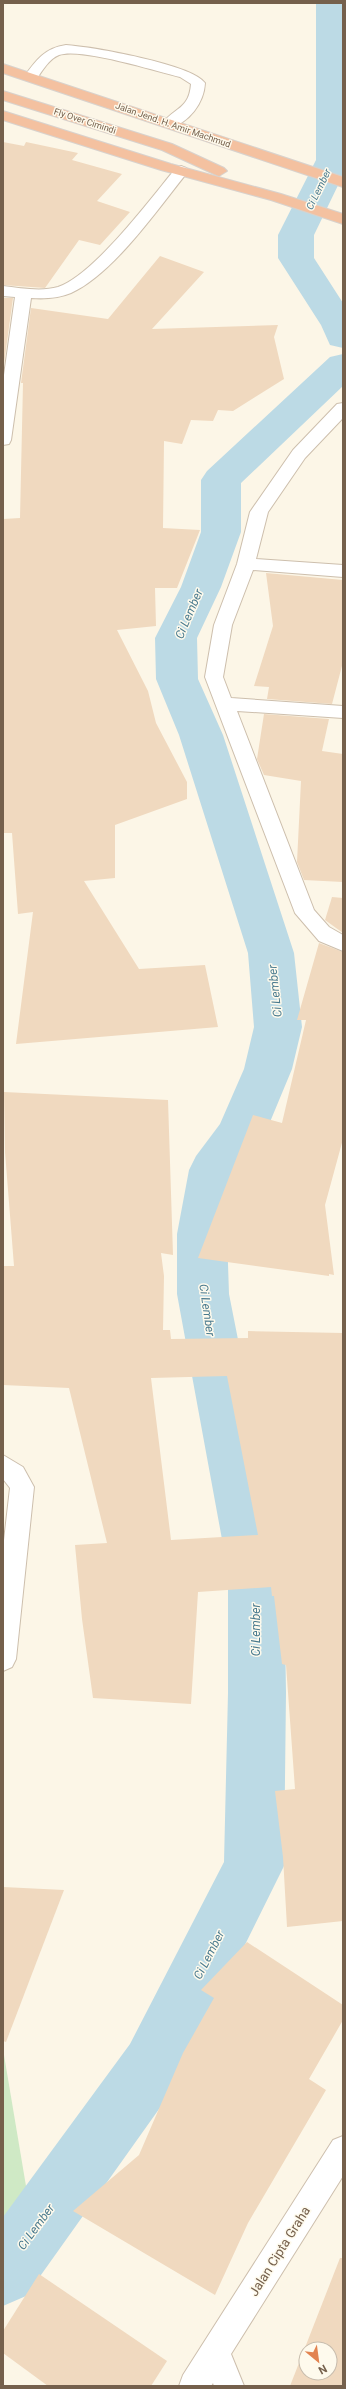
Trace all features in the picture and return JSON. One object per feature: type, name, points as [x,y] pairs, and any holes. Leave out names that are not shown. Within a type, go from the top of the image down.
[{"type":"highway","name":"Jalan Jend. H. Amir Machmud","points":[[3,68],[343,182]]},
{"type":"highway","name":"Fly Over Cimindi","points":[[3,95],[167,147],[283,199]]},
{"type":"highway","points":[[3,115],[181,171],[283,199],[341,218]]},
{"type":"highway","name":"Fly Over Cimindi","points":[[167,147],[312,172]]},
{"type":"street","points":[[3,291],[24,293],[63,290],[81,281],[116,247],[181,171]]},
{"type":"street","points":[[3,440],[24,293]]},
{"type":"street","points":[[343,408],[299,454],[259,512],[246,564],[223,625],[214,677],[223,704],[306,913],[318,931],[334,942],[343,943]]},
{"type":"street","points":[[246,564],[343,571]]},
{"type":"street","points":[[223,704],[343,712]]},
{"type":"street","points":[[3,1465],[15,1474],[22,1487],[3,1659]]},
{"type":"street","name":"Jalan Cipta Graha","points":[[194,2386],[343,2150]]},
{"type":"street","points":[[216,2352],[229,2386]]},
{"type":"lane","points":[[31,77],[41,62],[56,51],[67,49],[85,51],[185,74],[198,83],[198,97],[189,108],[169,124]]},
{"type":"green space","points":[[3,2049],[28,2198],[3,2234]]},
{"type":"building","points":[[3,142],[24,146],[26,142],[78,153],[72,160],[122,174],[97,201],[130,212],[100,245],[79,240],[45,288],[3,285]]},
{"type":"building","points":[[160,256],[204,272],[152,329],[278,325],[274,337],[284,379],[233,411],[218,410],[213,421],[191,420],[182,444],[164,441],[163,528],[200,530],[177,588],[155,588],[156,626],[117,630],[148,691],[156,723],[187,782],[187,799],[115,825],[115,878],[84,881],[139,969],[205,965],[218,1027],[16,1044],[33,912],[18,914],[12,833],[3,833],[3,519],[20,518],[23,383],[21,383],[31,308],[108,319]]},
{"type":"building","points":[[3,298],[13,298],[3,371]]},
{"type":"building","points":[[266,573],[343,580],[343,662],[332,704],[267,699],[269,687],[254,686],[273,626]]},
{"type":"building","points":[[264,714],[329,719],[322,751],[343,754],[343,882],[304,880],[297,862],[301,781],[264,775],[257,759]]},
{"type":"building","points":[[332,897],[343,898],[343,933],[325,920]]},
{"type":"building","points":[[319,943],[343,952],[343,1139],[325,1205],[334,1275],[329,1274],[329,1276],[198,1258],[253,1115],[282,1123],[306,1020],[297,1020]]},
{"type":"building","points":[[4,1092],[168,1100],[173,1255],[161,1253],[164,1276],[163,1330],[170,1330],[171,1339],[248,1338],[248,1331],[343,1333],[343,1921],[287,1927],[283,1857],[275,1791],[295,1789],[286,1665],[282,1664],[274,1596],[272,1596],[271,1587],[198,1592],[191,1704],[93,1698],[82,1619],[75,1545],[107,1543],[69,1388],[3,1385],[3,1266],[14,1266],[5,1152]],"holes":[[[227,1376],[258,1535],[171,1540],[151,1378]]]},
{"type":"building","points":[[3,1887],[64,1890],[6,2042],[3,2041]]},
{"type":"building","points":[[247,1942],[343,2005],[343,2020],[309,2079],[326,2090],[248,2223],[215,2295],[73,2211],[139,2155],[183,2053],[214,1998],[201,1990]]},
{"type":"building","points":[[340,2258],[343,2258],[343,2386],[290,2386],[298,2366],[298,2381],[338,2381],[338,2341],[308,2341]]},
{"type":"building","points":[[39,2274],[167,2361],[151,2386],[48,2386],[3,2353],[3,2331]]},
{"type":"waterway","name":"Ci Lember","points":[[332,3],[333,160],[296,235],[296,258],[339,325],[343,337]]},
{"type":"waterway","name":"Ci Lember","points":[[3,2273],[152,2066],[254,1866],[257,1693],[256,1572],[203,1294],[202,1234],[214,1170],[240,1134],[268,1069],[278,1027],[271,953],[201,735],[177,679],[176,638],[201,587],[221,532],[221,480],[343,365]]}]
